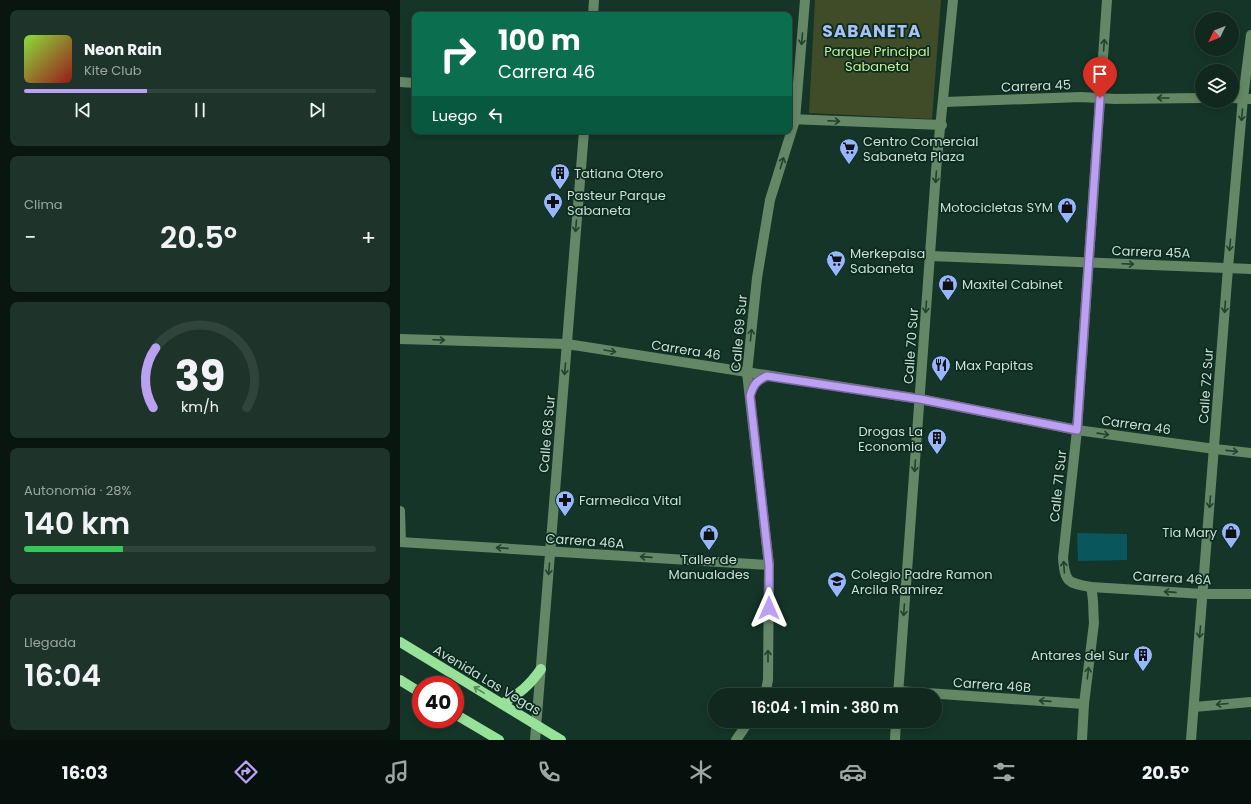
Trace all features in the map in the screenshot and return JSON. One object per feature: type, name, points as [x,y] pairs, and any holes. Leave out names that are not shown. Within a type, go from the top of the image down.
[{"type":"main road","name":"Avenida Las Vegas","points":[[400,642],[561,740]]},
{"type":"main road","points":[[502,704],[516,696],[531,684],[541,669]]},
{"type":"main road","points":[[400,680],[412,687]]},
{"type":"main road","points":[[464,719],[499,740]]},
{"type":"street","points":[[593,12],[594,0]]},
{"type":"street","name":"Calle 69 Sur","points":[[792,119],[805,0]]},
{"type":"street","name":"Calle 70 Sur","points":[[898,688],[937,158],[942,125],[953,0]]},
{"type":"street","name":"Calle 71 Sur","points":[[1092,586],[1076,584],[1067,579],[1064,573],[1063,558],[1077,430],[1107,0]]},
{"type":"street","name":"Calle 72 Sur","points":[[1191,740],[1228,268],[1247,98],[1251,35]]},
{"type":"street","points":[[400,82],[412,83]]},
{"type":"street","name":"Carrera 45","points":[[944,102],[1081,97],[1195,98]]},
{"type":"street","points":[[792,119],[942,125]]},
{"type":"street","name":"Calle 68 Sur","points":[[535,740],[584,134]]},
{"type":"street","name":"Calle 69 Sur","points":[[766,688],[768,680],[769,565],[747,373],[757,278],[770,200],[788,134]]},
{"type":"street","name":"Carrera 45A","points":[[930,256],[1251,269]]},
{"type":"street","name":"Carrera 46","points":[[400,339],[567,344],[920,399],[1077,430],[1251,453]]},
{"type":"street","points":[[750,396],[753,387],[759,380],[767,376]]},
{"type":"street","points":[[400,511],[401,542]]},
{"type":"street","name":"Carrera 46A","points":[[401,542],[769,565]]},
{"type":"street","points":[[1082,740],[1084,704],[1094,623],[1094,599],[1092,586]]},
{"type":"street","name":"Carrera 46A","points":[[1092,586],[1203,594],[1251,594]]},
{"type":"street","name":"Carrera 46B","points":[[942,696],[1084,704]]},
{"type":"street","points":[[1194,707],[1251,702]]},
{"type":"street","points":[[736,740],[744,728]]},
{"type":"street","points":[[895,740],[896,728]]},
{"type":"green space","name":"Parque Principal Sabaneta","points":[[815,0],[941,0],[932,119],[809,113]]},
{"type":"water","points":[[1077,533],[1127,534],[1127,560],[1078,561]]},
{"type":"place","name":"Centro Comercial Sabaneta Plaza","points":[[849,165]]},
{"type":"place","name":"Tatiana Otero","points":[[560,190]]},
{"type":"place","name":"Pasteur Parque Sabaneta","points":[[553,219]]},
{"type":"place","name":"Motocicletas SYM","points":[[1067,224]]},
{"type":"place","name":"Merkepaisa Sabaneta","points":[[836,277]]},
{"type":"place","name":"Maxitel Cabinet","points":[[948,301]]},
{"type":"place","name":"Max Papitas","points":[[941,382]]},
{"type":"place","name":"Drogas La Economia","points":[[937,455]]},
{"type":"place","name":"Farmedica Vital","points":[[565,517]]},
{"type":"place","name":"Tia Mary","points":[[1231,549]]},
{"type":"place","name":"Taller de Manualades","points":[[709,551]]},
{"type":"place","name":"Colegio Padre Ramon Arcila Ramirez","points":[[837,598]]},
{"type":"place","name":"Antares del Sur","points":[[1143,672]]},
{"type":"district","name":"SABANETA","points":[[872,31]]},
{"type":"route","points":[[769,608],[769,565],[750,396],[753,387],[759,380],[767,376],[920,399],[1077,430],[1100,98]]}]
